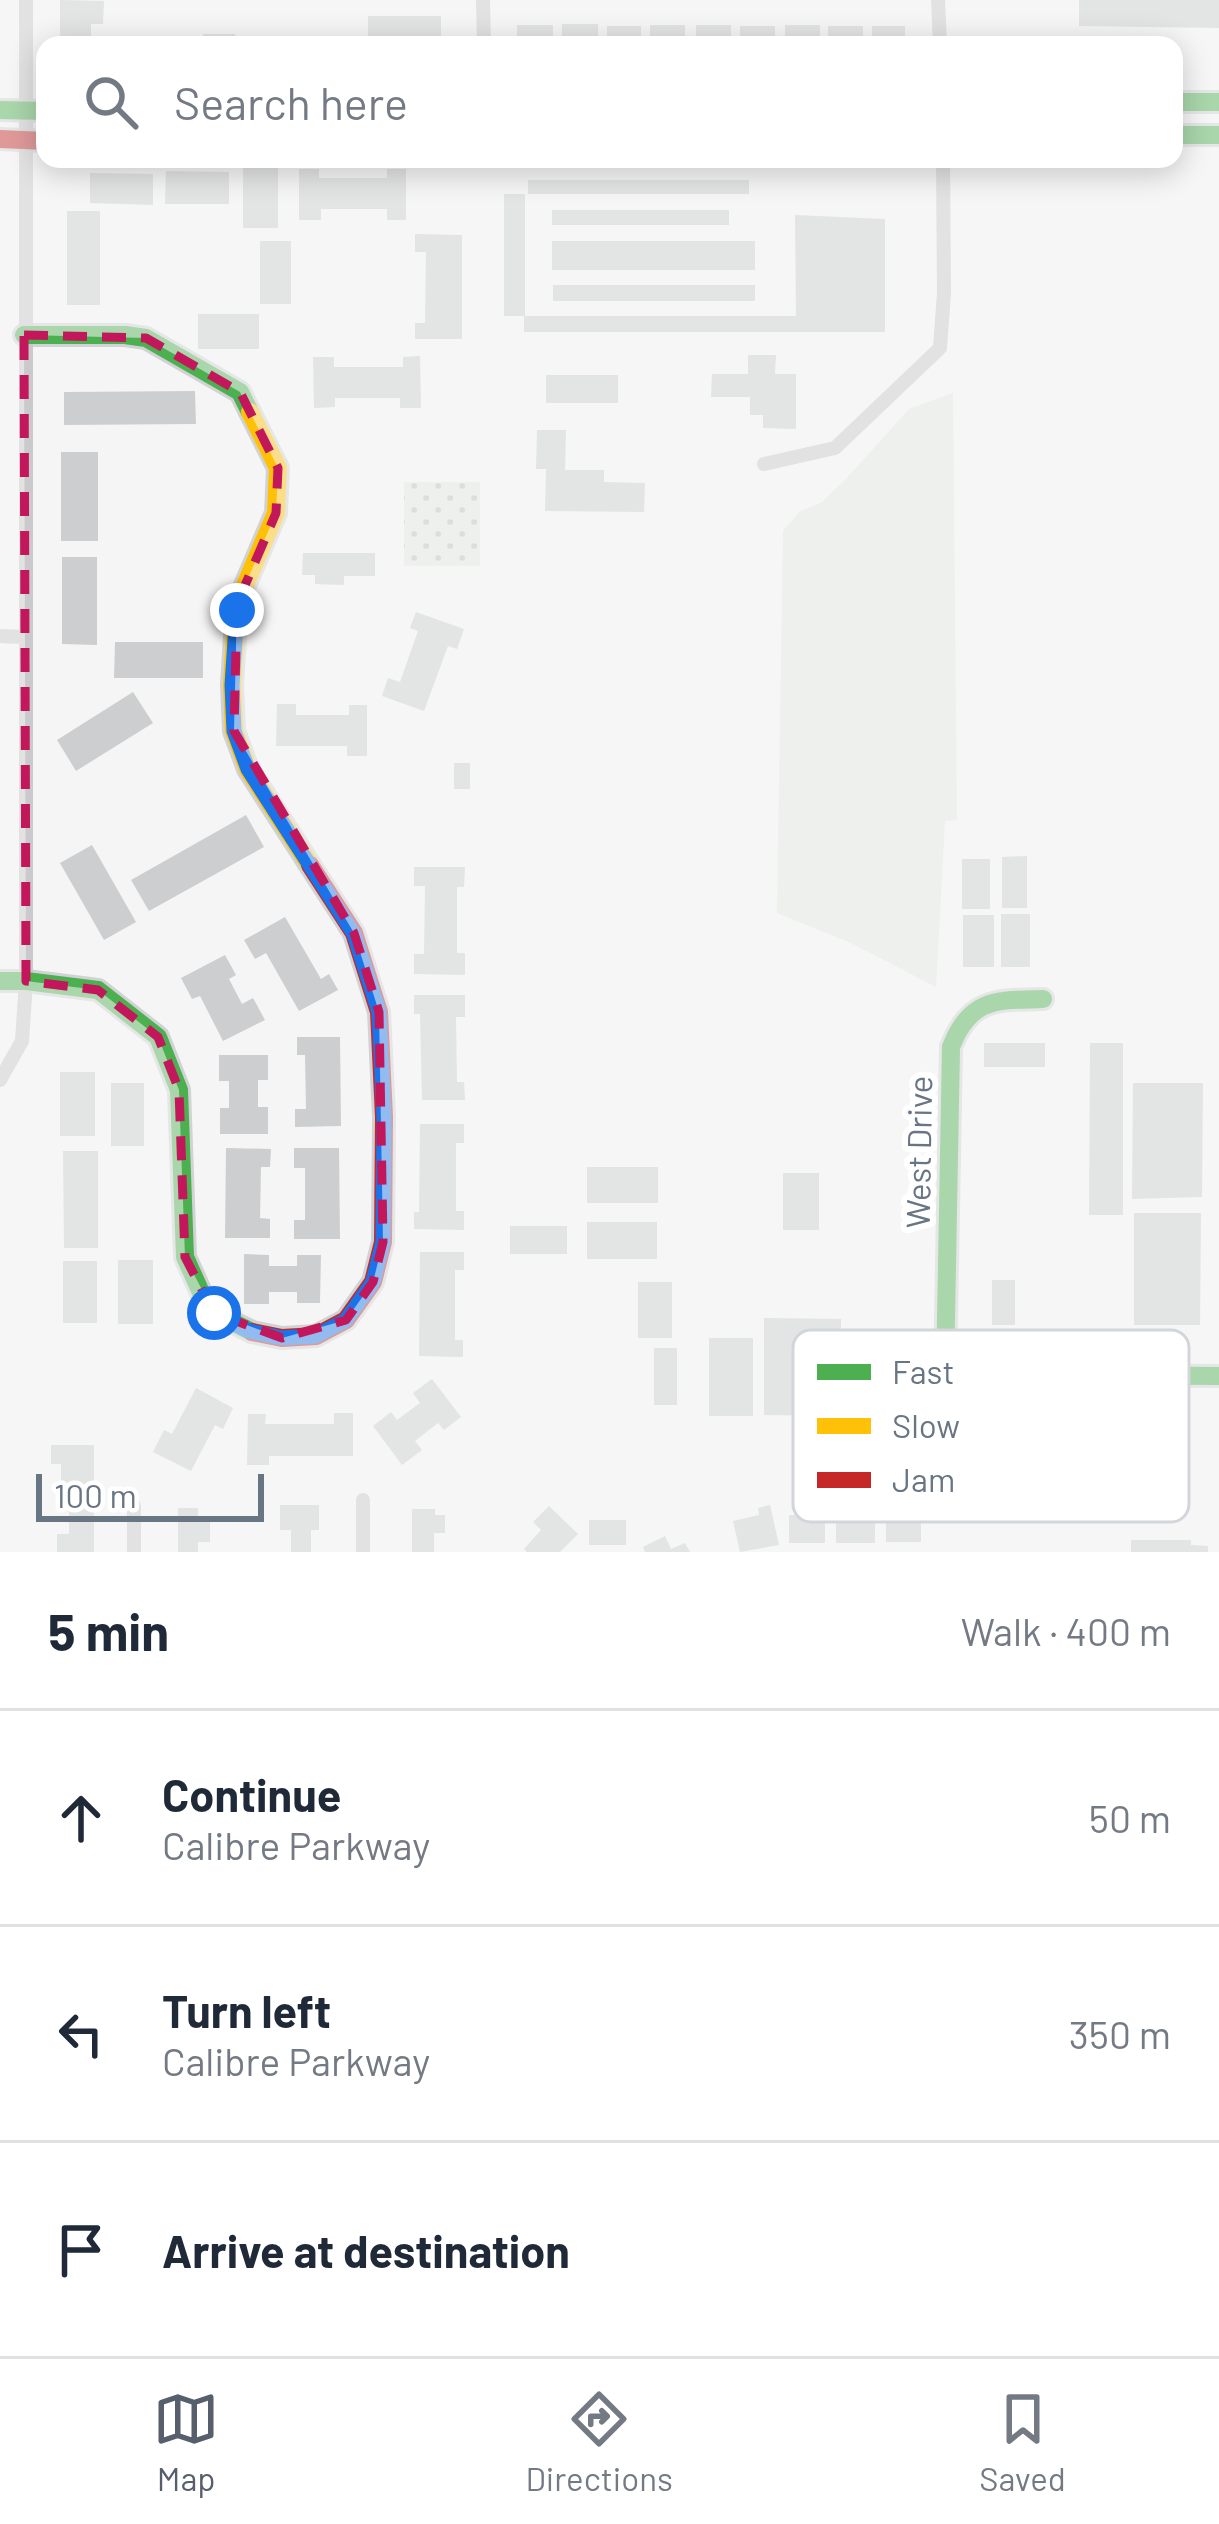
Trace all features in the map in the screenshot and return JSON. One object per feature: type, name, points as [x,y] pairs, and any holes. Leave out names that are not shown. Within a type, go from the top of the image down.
[{"type":"street","points":[[0,1080],[5,1059],[22,1041],[26,981],[24,335],[36,111],[26,0]]},
{"type":"street","points":[[483,0],[484,36]]},
{"type":"street","points":[[938,0],[940,36]]},
{"type":"street","points":[[1183,102],[1219,102]]},
{"type":"street","points":[[0,110],[36,111]]},
{"type":"street","points":[[1183,135],[1219,135]]},
{"type":"street","points":[[0,139],[36,141]]},
{"type":"street","points":[[764,464],[835,448],[940,348],[944,168]]},
{"type":"street","points":[[0,981],[98,990],[158,1037],[179,1090],[185,1257],[214,1313],[249,1331],[282,1338],[316,1336],[346,1320],[373,1282],[383,1242],[379,1012],[354,934],[248,769],[234,731],[237,604],[276,513],[278,468],[240,392],[146,338],[24,335]]},
{"type":"street","points":[[0,636],[25,637]]},
{"type":"street","name":"West Drive","points":[[945,1330],[951,1047],[959,1023],[977,1007],[1001,1000],[1043,999]]},
{"type":"street","name":"West Drive","points":[[1189,1376],[1219,1376]]},
{"type":"street","points":[[363,1500],[363,1552]]},
{"type":"street","points":[[134,1506],[134,1552]]},
{"type":"highlighted area","points":[[24,335],[146,338],[240,392],[278,468],[276,513],[237,604],[234,731],[354,933],[379,1012],[383,1242],[373,1282],[346,1320],[282,1338],[214,1313],[185,1257],[179,1090],[158,1037],[98,990],[26,981]]},
{"type":"shaded area","points":[[953,393],[957,820],[945,821],[936,987],[851,943],[777,913],[783,531],[799,512],[822,502],[846,479],[909,409]]},
{"type":"shaded area","points":[[404,482],[480,482],[480,566],[404,566]]},
{"type":"building","points":[[60,0],[104,1],[103,24],[91,24],[91,36],[60,36]]},
{"type":"building","points":[[1079,0],[1219,0],[1219,28],[1079,26]]},
{"type":"building","points":[[368,16],[441,16],[441,36],[368,36]]},
{"type":"building","points":[[562,24],[598,24],[598,36],[562,36]]},
{"type":"building","points":[[517,25],[553,25],[553,36],[517,36]]},
{"type":"building","points":[[650,25],[685,25],[685,36],[650,36]]},
{"type":"building","points":[[696,25],[731,25],[731,36],[696,36]]},
{"type":"building","points":[[785,25],[820,25],[820,36],[785,36]]},
{"type":"building","points":[[607,26],[641,26],[641,36],[607,36]]},
{"type":"building","points":[[740,26],[775,26],[775,36],[740,36]]},
{"type":"building","points":[[828,26],[863,26],[863,36],[828,36]]},
{"type":"building","points":[[872,26],[905,26],[905,36],[872,36]]},
{"type":"building","points":[[243,168],[278,168],[278,228],[243,228]]},
{"type":"building","points":[[299,169],[319,169],[319,178],[387,178],[387,169],[406,169],[406,220],[387,220],[387,209],[321,209],[321,220],[299,220]]},
{"type":"building","points":[[166,171],[229,172],[229,204],[165,204]]},
{"type":"building","points":[[90,173],[153,174],[153,205],[90,203]]},
{"type":"building","points":[[528,180],[749,180],[749,194],[528,194]]},
{"type":"building","points":[[504,194],[525,194],[525,316],[504,316]]},
{"type":"building","points":[[552,210],[729,210],[729,225],[552,225]]},
{"type":"building","points":[[67,211],[100,211],[100,305],[67,305]]},
{"type":"building","points":[[795,215],[885,219],[885,332],[524,332],[524,316],[796,316]]},
{"type":"building","points":[[415,234],[462,235],[462,339],[415,339],[415,323],[425,323],[426,252],[415,252]]},
{"type":"building","points":[[260,241],[291,241],[291,304],[260,304]]},
{"type":"building","points":[[552,241],[755,241],[755,270],[552,270]]},
{"type":"building","points":[[553,285],[755,285],[755,301],[553,301]]},
{"type":"building","points":[[198,314],[259,314],[259,349],[198,349]]},
{"type":"building","points":[[748,355],[776,355],[775,374],[796,374],[796,429],[763,428],[763,415],[750,415],[750,397],[711,397],[712,374],[748,374]]},
{"type":"building","points":[[420,356],[421,408],[400,408],[400,398],[335,398],[335,407],[314,408],[313,357],[334,357],[334,367],[403,367],[403,357]]},
{"type":"building","points":[[546,375],[618,375],[618,403],[546,403]]},
{"type":"building","points":[[195,391],[196,424],[64,425],[64,392]]},
{"type":"building","points":[[537,430],[566,430],[565,470],[604,470],[604,482],[645,483],[644,512],[545,511],[546,469],[536,469]]},
{"type":"building","points":[[61,452],[98,452],[98,541],[61,541]]},
{"type":"building","points":[[303,553],[375,553],[375,576],[344,576],[344,585],[315,584],[315,575],[302,575]]},
{"type":"building","points":[[62,557],[97,557],[97,645],[62,644]]},
{"type":"building","points":[[416,612],[464,629],[457,649],[448,646],[424,711],[382,696],[388,678],[400,682],[418,631],[410,628]]},
{"type":"building","points":[[115,642],[203,642],[203,678],[114,678]]},
{"type":"building","points":[[133,692],[153,723],[76,771],[57,740]]},
{"type":"building","points":[[277,704],[296,704],[296,715],[349,715],[349,705],[367,705],[367,756],[347,756],[347,746],[276,746]]},
{"type":"building","points":[[454,763],[470,763],[470,789],[454,789]]},
{"type":"building","points":[[246,815],[264,847],[149,911],[131,880]]},
{"type":"building","points":[[92,845],[136,922],[104,940],[60,863]]},
{"type":"building","points":[[1027,856],[1027,908],[1002,908],[1002,857]]},
{"type":"building","points":[[962,859],[990,859],[990,909],[962,909]]},
{"type":"building","points":[[414,867],[465,867],[464,887],[457,887],[457,953],[465,953],[465,975],[414,974],[414,954],[424,954],[425,886],[414,886]]},
{"type":"building","points":[[1001,914],[1030,914],[1030,967],[1001,967]]},
{"type":"building","points":[[963,915],[994,915],[994,967],[963,967]]},
{"type":"building","points":[[285,917],[321,979],[329,974],[338,990],[299,1011],[266,953],[255,959],[244,940]]},
{"type":"building","points":[[225,955],[236,975],[229,979],[242,1004],[253,998],[265,1020],[223,1041],[200,996],[192,999],[181,978]]},
{"type":"building","points":[[414,995],[465,995],[465,1017],[456,1017],[457,1082],[464,1082],[465,1100],[422,1100],[420,1014],[414,1014]]},
{"type":"building","points":[[297,1037],[340,1037],[341,1126],[295,1127],[295,1109],[306,1109],[305,1055],[297,1055]]},
{"type":"building","points":[[984,1043],[1045,1043],[1045,1067],[984,1067]]},
{"type":"building","points":[[1090,1043],[1123,1043],[1123,1215],[1089,1215]]},
{"type":"building","points":[[219,1055],[268,1055],[268,1080],[258,1080],[258,1107],[268,1107],[268,1134],[220,1134],[220,1108],[229,1108],[229,1081],[219,1081]]},
{"type":"building","points":[[60,1072],[95,1072],[95,1136],[60,1136]]},
{"type":"building","points":[[111,1083],[144,1083],[144,1146],[111,1146]]},
{"type":"building","points":[[1133,1083],[1203,1083],[1202,1197],[1132,1199]]},
{"type":"building","points":[[420,1124],[464,1124],[464,1143],[456,1143],[456,1211],[464,1211],[464,1230],[414,1229],[414,1212],[419,1212]]},
{"type":"building","points":[[226,1148],[271,1149],[270,1167],[261,1167],[260,1218],[270,1219],[270,1238],[225,1238]]},
{"type":"building","points":[[294,1148],[339,1148],[340,1239],[294,1239],[294,1220],[305,1220],[305,1168],[294,1168]]},
{"type":"building","points":[[63,1151],[98,1151],[98,1248],[64,1248]]},
{"type":"building","points":[[587,1167],[658,1167],[658,1203],[587,1203]]},
{"type":"building","points":[[783,1173],[819,1173],[819,1230],[783,1230]]},
{"type":"building","points":[[1134,1213],[1201,1213],[1200,1325],[1134,1325]]},
{"type":"building","points":[[587,1222],[657,1222],[657,1259],[587,1259]]},
{"type":"building","points":[[510,1226],[567,1226],[567,1254],[510,1254]]},
{"type":"building","points":[[420,1252],[464,1252],[464,1270],[455,1270],[455,1340],[463,1340],[463,1357],[419,1356]]},
{"type":"building","points":[[244,1254],[269,1255],[269,1266],[297,1266],[297,1255],[321,1255],[320,1303],[297,1303],[297,1292],[269,1292],[269,1304],[244,1304]]},
{"type":"building","points":[[118,1260],[153,1260],[153,1324],[118,1324]]},
{"type":"building","points":[[63,1261],[97,1261],[97,1323],[63,1323]]},
{"type":"building","points":[[992,1280],[1015,1280],[1015,1325],[992,1325]]},
{"type":"building","points":[[638,1282],[672,1282],[672,1338],[638,1338]]},
{"type":"building","points":[[764,1318],[841,1319],[841,1330],[793,1330],[793,1415],[764,1415]]},
{"type":"building","points":[[709,1338],[753,1338],[753,1416],[709,1416]]},
{"type":"building","points":[[654,1348],[677,1348],[677,1405],[654,1405]]},
{"type":"building","points":[[432,1379],[461,1417],[444,1430],[438,1423],[415,1441],[422,1450],[402,1465],[373,1426],[391,1412],[397,1420],[420,1403],[413,1393]]},
{"type":"building","points":[[196,1388],[233,1408],[223,1429],[215,1425],[191,1471],[153,1452],[164,1430],[172,1434]]},
{"type":"building","points":[[334,1413],[353,1413],[353,1456],[269,1456],[269,1465],[247,1465],[248,1414],[266,1414],[265,1424],[334,1424]]},
{"type":"building","points":[[51,1445],[94,1445],[94,1485],[61,1485],[61,1464],[51,1464]]},
{"type":"building","points":[[280,1505],[319,1505],[319,1530],[311,1530],[311,1552],[291,1552],[291,1530],[280,1530]]},
{"type":"building","points":[[770,1505],[779,1545],[740,1552],[733,1521],[759,1515],[758,1508]]},
{"type":"building","points":[[549,1506],[578,1534],[560,1552],[527,1552],[524,1549],[541,1530],[533,1522]]},
{"type":"building","points":[[69,1508],[94,1508],[94,1552],[57,1552],[57,1534],[69,1534]]},
{"type":"building","points":[[178,1508],[198,1508],[198,1517],[210,1517],[210,1542],[198,1542],[198,1552],[178,1552]]},
{"type":"building","points":[[412,1509],[435,1509],[435,1515],[445,1515],[445,1533],[434,1533],[434,1552],[412,1552]]},
{"type":"building","points":[[789,1515],[793,1522],[825,1522],[825,1543],[789,1543]]},
{"type":"building","points":[[589,1520],[626,1520],[626,1545],[589,1545]]},
{"type":"building","points":[[836,1522],[875,1522],[875,1543],[836,1543]]},
{"type":"building","points":[[886,1522],[921,1522],[921,1542],[886,1542]]},
{"type":"building","points":[[665,1536],[671,1549],[685,1543],[690,1552],[645,1552],[643,1547]]},
{"type":"building","points":[[1131,1540],[1191,1540],[1191,1545],[1208,1546],[1208,1552],[1131,1552]]},
{"type":"traffic: fast","points":[[1183,102],[1219,102]]},
{"type":"traffic: fast","points":[[0,110],[36,111]]},
{"type":"traffic: fast","points":[[1183,135],[1219,135]]},
{"type":"traffic: fast","points":[[24,335],[146,338],[240,392],[250,412]]},
{"type":"traffic: fast","points":[[0,981],[98,990],[158,1037],[179,1090],[185,1257],[214,1313],[252,1332]]},
{"type":"traffic: fast","points":[[946,1330],[951,1047],[967,1019],[987,1005],[1043,999]]},
{"type":"traffic: fast","points":[[1189,1376],[1219,1376]]},
{"type":"traffic: slow","points":[[250,412],[278,468],[276,513],[237,604],[234,731],[248,769],[310,865]]},
{"type":"traffic: jam","points":[[0,139],[36,141]]},
{"type":"traffic: jam","points":[[252,1332],[282,1338],[316,1336],[346,1320],[373,1282],[383,1242],[379,1012],[354,933],[310,865]]},
{"type":"route","points":[[214,1313],[249,1331],[282,1338],[316,1336],[346,1320],[373,1282],[383,1242],[379,1012],[354,934],[248,769],[234,731],[237,610]]}]
